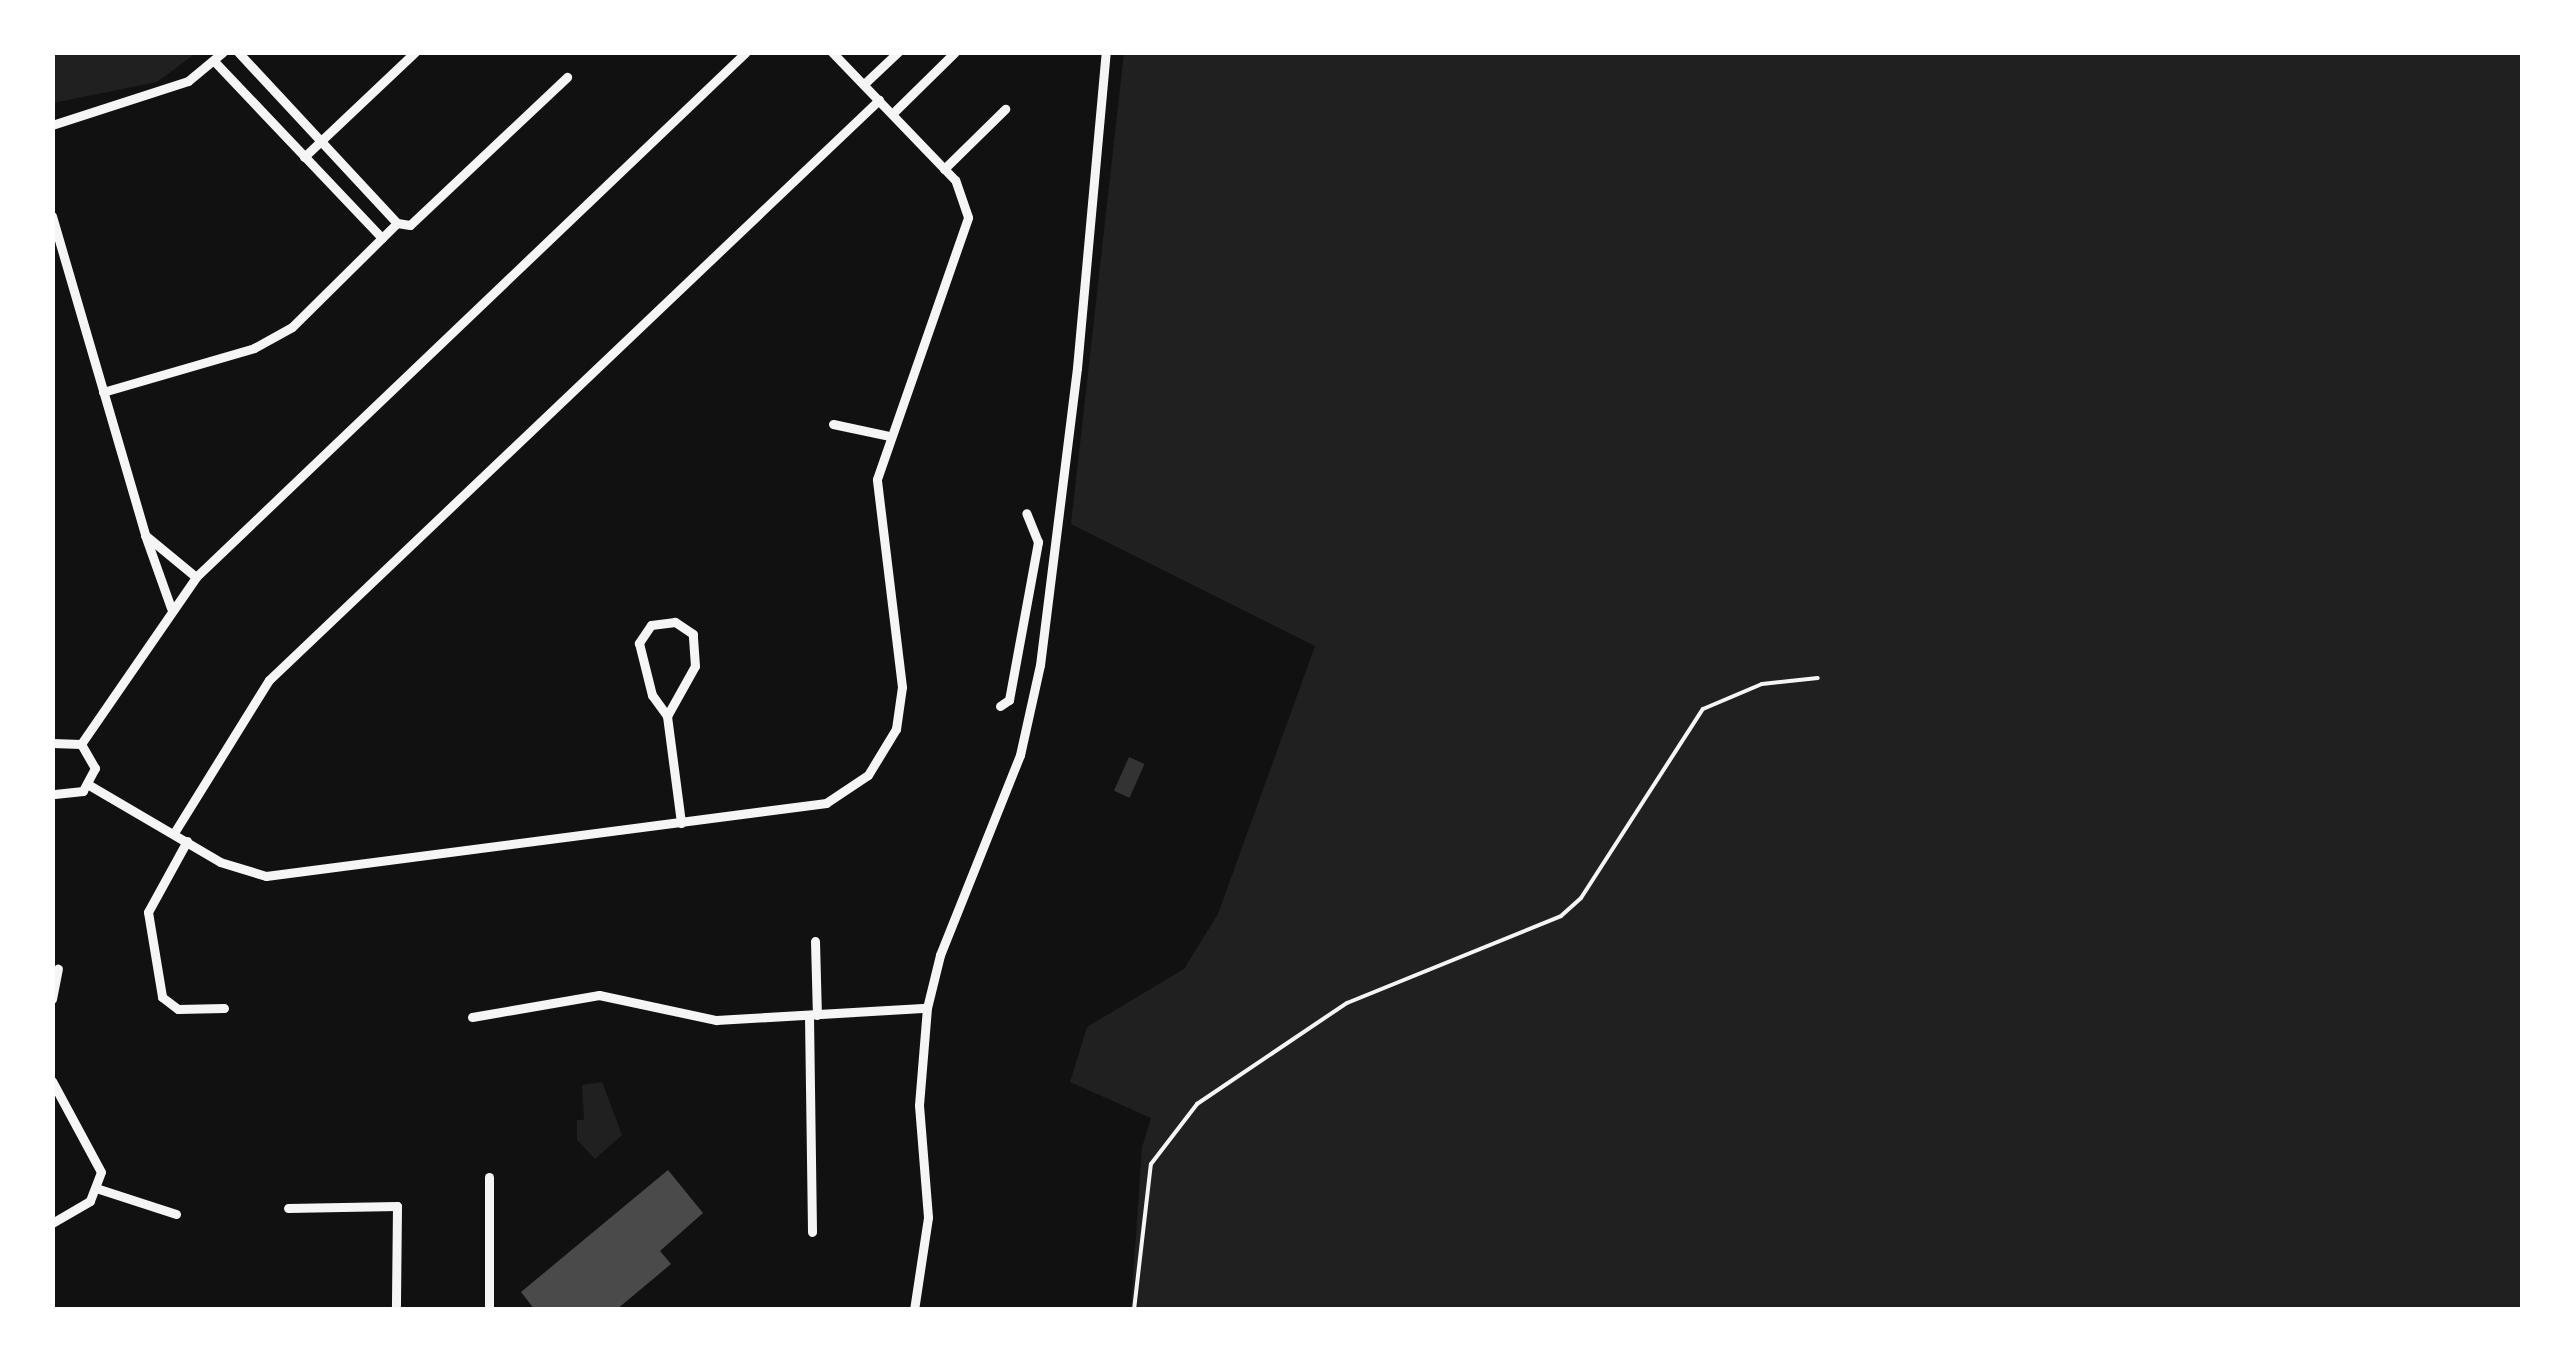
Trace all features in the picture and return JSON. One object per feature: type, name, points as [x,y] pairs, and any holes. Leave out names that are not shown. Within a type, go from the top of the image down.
[{"type":"street","points":[[52,125],[157,94],[214,61],[222,52]]},
{"type":"street","points":[[238,52],[397,223],[410,225],[567,78]]},
{"type":"street","points":[[304,156],[415,52]]},
{"type":"street","points":[[81,744],[171,608],[196,578],[746,52]]},
{"type":"street","points":[[89,785],[245,872],[286,875],[826,803],[868,776],[886,753],[902,687],[877,505],[889,436],[964,238],[964,196],[944,169],[832,52]]},
{"type":"street","points":[[864,84],[898,52]]},
{"type":"street","points":[[892,114],[955,52]]},
{"type":"street","points":[[914,1310],[927,1230],[918,1105],[926,1008],[940,954],[1020,755],[1040,665],[1075,387],[1106,52]]},
{"type":"street","points":[[214,61],[382,238]]},
{"type":"street","points":[[174,833],[269,680],[879,100]]},
{"type":"street","points":[[944,169],[1005,109]]},
{"type":"street","points":[[52,216],[144,535],[171,608]]},
{"type":"street","points":[[103,392],[254,348],[292,327],[397,223]]},
{"type":"street","points":[[833,424],[889,436]]},
{"type":"street","points":[[1000,706],[1008,700],[1038,542],[1026,513]]},
{"type":"street","points":[[144,535],[196,578]]},
{"type":"street","points":[[667,716],[696,666],[693,634],[675,622],[652,626],[639,643],[652,695],[667,716],[681,822]]},
{"type":"street","points":[[1017,661],[1040,665]]},
{"type":"street","points":[[52,743],[81,744],[93,758],[89,785],[76,796],[52,794]]},
{"type":"street","points":[[187,841],[148,912],[162,997],[178,1009],[224,1008]]},
{"type":"street","points":[[812,1232],[815,941]]},
{"type":"street","points":[[52,999],[58,970]]},
{"type":"street","points":[[472,1017],[599,995],[716,1020],[926,1008]]},
{"type":"street","points":[[52,1081],[101,1172],[98,1189],[52,1223]]},
{"type":"street","points":[[489,1176],[489,1310]]},
{"type":"street","points":[[98,1189],[176,1214]]},
{"type":"street","points":[[288,1208],[397,1206],[396,1310]]},
{"type":"path","points":[[1134,1310],[1151,1164],[1197,1104],[1347,1003],[1562,916],[1581,898],[1703,709],[1762,684],[1818,678]]},
{"type":"shaded area","points":[[53,52],[196,53],[157,82],[53,103]]},
{"type":"shaded area","points":[[1124,53],[2522,53],[2522,1309],[1131,1309],[1142,1147],[1151,1118],[1070,1082],[1087,1027],[1184,969],[1218,914],[1315,646],[1071,524]]},
{"type":"shaded area","points":[[1129,757],[1145,764],[1129,798],[1114,791]]},
{"type":"shaded area","points":[[602,1082],[622,1135],[595,1159],[577,1140],[577,1120],[584,1120],[582,1085]]},
{"type":"building","points":[[668,1170],[703,1213],[660,1251],[671,1264],[616,1310],[535,1310],[521,1292]]}]
